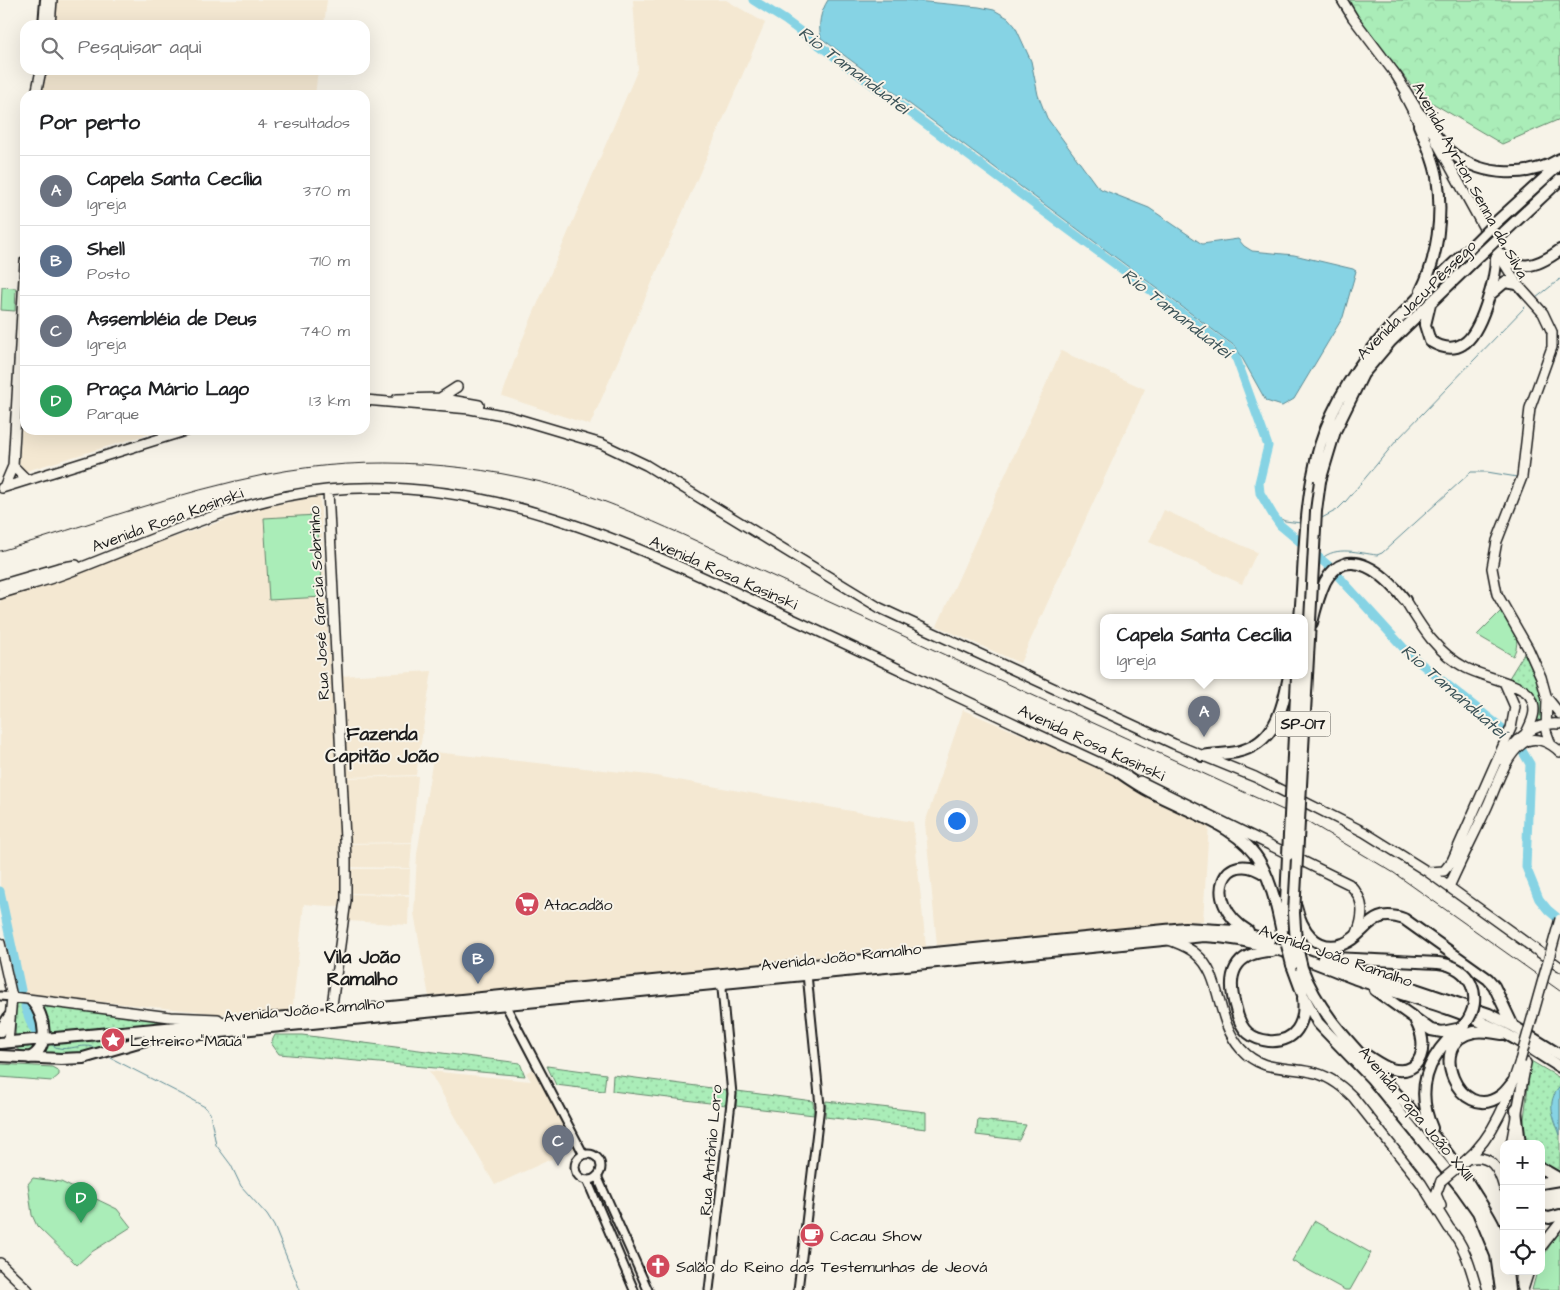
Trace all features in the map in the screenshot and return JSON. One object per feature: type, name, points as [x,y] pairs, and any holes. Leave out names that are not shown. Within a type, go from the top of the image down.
[{"type":"highway","points":[[46,0],[46,20]]},
{"type":"highway","points":[[1420,120],[1452,154],[1485,169],[1512,172],[1538,169],[1560,158]]},
{"type":"highway","points":[[1418,298],[1428,278],[1437,248],[1439,195],[1434,163],[1420,120]]},
{"type":"highway","name":"Avenida Jacu-Pêssego","points":[[1300,614],[1316,477],[1327,427],[1346,386],[1380,338],[1418,298],[1492,226],[1560,164]]},
{"type":"highway","name":"Avenida Jacu-Pêssego","points":[[1308,653],[1316,511],[1316,477],[1335,431],[1363,374],[1374,358],[1560,180]]},
{"type":"highway","points":[[1431,302],[1426,316],[1426,333],[1430,341],[1440,347],[1452,348],[1463,344],[1469,338],[1489,295],[1494,281],[1496,254],[1510,262],[1525,266],[1543,261],[1560,250]]},
{"type":"highway","points":[[1489,295],[1501,284],[1513,283]]},
{"type":"highway","points":[[1309,635],[1323,588],[1336,570],[1351,564],[1366,565],[1381,573],[1405,600]]},
{"type":"highway","points":[[1202,756],[1236,752],[1257,744],[1273,729],[1282,709],[1288,679]]},
{"type":"highway","name":"SP-017","points":[[1297,966],[1285,947],[1285,912],[1298,679]]},
{"type":"highway","name":"Avenida Jacu-Pêssego","points":[[1297,966],[1294,898],[1306,679]]},
{"type":"highway","points":[[1119,772],[1151,793],[1220,827],[1253,852],[1267,876],[1285,947],[1253,954],[1239,963],[1234,970],[1231,988],[1239,1020],[1247,1033],[1254,1038],[1270,1041],[1288,1038],[1295,1033],[1304,1016],[1303,994]]},
{"type":"highway","points":[[1253,934],[1238,925],[1223,906],[1222,889],[1226,876],[1238,867],[1246,866],[1258,870],[1267,876]]},
{"type":"highway","points":[[1294,898],[1302,926],[1311,938],[1326,945],[1343,944],[1376,919],[1388,916],[1404,919],[1488,979],[1494,986],[1510,1030],[1466,1035],[1455,1044],[1451,1053],[1450,1069],[1455,1084],[1462,1093],[1477,1100],[1498,1098],[1513,1082]]},
{"type":"highway","name":"Avenida João Ramalho","points":[[4,1042],[44,1040],[242,1020],[724,982],[804,969],[1186,928],[1212,928],[1253,934],[1489,1014],[1560,1067]]},
{"type":"highway","name":"Avenida João Ramalho","points":[[0,1056],[70,1059],[103,1053],[149,1039],[774,968],[804,969],[1193,936],[1223,937],[1285,947],[1355,978],[1510,1030],[1560,1056]]},
{"type":"highway","points":[[1320,957],[1438,963],[1455,966],[1468,977],[1475,992],[1474,1009],[1463,1026],[1440,1048],[1426,1080],[1425,1105],[1435,1136]]},
{"type":"highway","name":"Avenida Papa João XXIII","points":[[1297,966],[1303,994],[1318,1023],[1372,1079],[1457,1183],[1478,1212],[1496,1255],[1501,1290]]},
{"type":"highway","name":"Avenida Papa João XXIII","points":[[1297,966],[1320,1006],[1355,1048],[1435,1136],[1467,1179],[1486,1211],[1500,1243]]},
{"type":"highway","points":[[724,982],[732,976],[774,968]]},
{"type":"highway","points":[[1355,978],[1385,996],[1426,1027],[1436,1031],[1463,1026]]},
{"type":"highway","points":[[28,1058],[38,1052],[44,1040],[39,1012],[32,1000]]},
{"type":"highway","points":[[0,1031],[9,1017]]},
{"type":"highway","points":[[1355,1048],[1390,1069],[1406,1068],[1418,1061],[1424,1047],[1424,1037],[1414,1019]]},
{"type":"highway","points":[[4,1042],[16,1057]]},
{"type":"highway","points":[[1516,1110],[1520,1140]]},
{"type":"highway","points":[[1545,1170],[1560,1179]]},
{"type":"highway","points":[[1545,1182],[1560,1179]]},
{"type":"highway","points":[[1545,1217],[1549,1218],[1560,1215]]},
{"type":"highway","points":[[1507,1275],[1509,1290]]},
{"type":"main road","points":[[47,20],[52,0]]},
{"type":"main road","name":"Avenida Ayrton Senna da Silva","points":[[1342,0],[1348,12],[1396,75],[1513,283],[1545,319],[1552,332],[1552,348],[1532,400],[1522,477],[1497,541],[1492,568],[1497,594],[1530,653],[1547,699],[1560,714]]},
{"type":"main road","points":[[37,90],[40,75]]},
{"type":"main road","points":[[2,488],[13,466],[20,346]]},
{"type":"main road","points":[[437,402],[457,387]]},
{"type":"main road","points":[[370,400],[437,402],[457,400],[563,425],[600,437],[637,456],[646,465]]},
{"type":"main road","points":[[457,400],[470,409]]},
{"type":"main road","points":[[437,402],[534,422],[608,446],[646,465],[880,608],[1202,756],[1280,789],[1364,832],[1428,872],[1560,967]]},
{"type":"main road","points":[[2,488],[172,435]]},
{"type":"main road","points":[[580,436],[600,437],[608,446]]},
{"type":"main road","points":[[13,466],[27,480]]},
{"type":"main road","name":"Avenida Rosa Kasinski","points":[[0,594],[62,575],[91,562],[229,511],[294,494],[377,487],[434,490],[525,508],[563,519],[681,568],[1119,772],[1349,884],[1362,903],[1363,918],[1356,934]]},
{"type":"main road","name":"Rua José Garcia Sobrinho","points":[[328,490],[346,860],[346,900],[331,1013]]},
{"type":"main road","points":[[0,585],[58,568],[91,562]]},
{"type":"main road","points":[[1405,600],[1423,632],[1441,650],[1464,667],[1524,690],[1532,700],[1533,718],[1522,739]]},
{"type":"main road","points":[[1449,887],[1509,750],[1515,712],[1513,699],[1506,684]]},
{"type":"main road","name":"Avenida Ayrton Senna da Silva","points":[[1547,699],[1546,734],[1550,742]]},
{"type":"main road","points":[[1428,872],[1444,871],[1452,861],[1509,750],[1546,723],[1560,724]]},
{"type":"main road","points":[[1522,739],[1550,742],[1560,752]]},
{"type":"main road","points":[[1512,1140],[1523,1062],[1560,920]]},
{"type":"main road","points":[[1167,939],[1191,950],[1207,966],[1213,977],[1225,1023],[1241,1049],[1270,1067],[1311,1072],[1327,1077],[1344,1088],[1421,1183],[1454,1234]]},
{"type":"main road","points":[[1476,1290],[1466,1258],[1437,1199],[1437,1189],[1441,1181],[1466,1160],[1494,1127],[1523,1062],[1560,940]]},
{"type":"main road","points":[[0,944],[0,962]]},
{"type":"main road","points":[[0,944],[12,998],[4,1042]]},
{"type":"main road","name":"Avenida João Ramalho","points":[[12,998],[170,1017],[242,1020]]},
{"type":"main road","points":[[1466,1160],[1484,1158],[1493,1163],[1499,1171],[1503,1185]]},
{"type":"main road","points":[[1545,1242],[1560,1223]]},
{"type":"main road","points":[[0,1263],[28,1290]]},
{"type":"main road","points":[[1521,1275],[1522,1290]]},
{"type":"main road","points":[[1522,1290],[1528,1275]]},
{"type":"street","points":[[798,1290],[820,1106],[804,969]]},
{"type":"street","name":"Rua Antônio Loro","points":[[709,1290],[732,1100],[722,990],[724,982]]},
{"type":"street","points":[[0,996],[12,998]]},
{"type":"street","points":[[503,999],[584,1155]]},
{"type":"street","points":[[586,1180],[597,1176],[601,1168],[599,1160],[592,1155],[584,1155],[576,1162],[575,1169],[578,1176],[586,1180],[634,1290]]},
{"type":"street","points":[[597,1176],[648,1290]]},
{"type":"shaded area","points":[[54,0],[327,0],[325,20],[53,20]]},
{"type":"shaded area","points":[[633,0],[726,0],[765,23],[590,425],[502,396],[520,345],[638,69]]},
{"type":"shaded area","points":[[45,75],[317,75],[316,90],[43,90]]},
{"type":"shaded area","points":[[1061,351],[1145,389],[1020,663],[937,626]]},
{"type":"shaded area","points":[[21,435],[145,435],[26,471],[19,468]]},
{"type":"shaded area","points":[[320,496],[343,886],[340,907],[304,904],[292,1013],[224,1014],[23,994],[0,883],[0,596],[264,507]]},
{"type":"shaded area","points":[[1164,510],[1257,552],[1242,584],[1149,542]]},
{"type":"shaded area","points":[[432,671],[416,775],[348,777],[340,676]]},
{"type":"shaded area","points":[[963,710],[1088,762],[1209,824],[1203,921],[937,945],[925,823]]},
{"type":"shaded area","points":[[434,752],[650,775],[913,822],[926,947],[429,997],[414,913],[417,854]]},
{"type":"shaded area","points":[[418,776],[412,842],[350,843],[347,778]]},
{"type":"shaded area","points":[[412,843],[410,868],[349,867],[349,844]]},
{"type":"shaded area","points":[[350,869],[410,869],[409,894],[351,893]]},
{"type":"shaded area","points":[[351,894],[409,896],[408,925],[349,921]]},
{"type":"shaded area","points":[[534,1068],[574,1144],[573,1149],[495,1185],[429,1071],[531,1081],[526,1073]]},
{"type":"green space","points":[[1350,0],[1560,0],[1560,119],[1502,144],[1419,95],[1353,12]]},
{"type":"green space","points":[[2,287],[16,288],[15,311],[1,310]]},
{"type":"green space","points":[[317,515],[323,597],[269,600],[264,518]]},
{"type":"green space","points":[[1502,610],[1515,632],[1517,643],[1513,656],[1477,635]]},
{"type":"green space","points":[[1525,652],[1533,664],[1545,700],[1543,720],[1532,729],[1534,698],[1524,685],[1509,678]]},
{"type":"green space","points":[[19,1002],[182,1022],[189,1031],[97,1052],[69,1056],[45,1057],[26,1054],[15,1046],[16,1005]]},
{"type":"green space","points":[[275,1035],[302,1035],[520,1063],[525,1076],[279,1054],[271,1043]]},
{"type":"green space","points":[[1531,1061],[1560,1078],[1560,1174],[1545,1165],[1545,1140],[1525,1140],[1523,1127]]},
{"type":"green space","points":[[0,1064],[52,1067],[59,1071],[59,1075],[52,1081],[0,1077]]},
{"type":"green space","points":[[547,1066],[606,1074],[604,1091],[556,1085]]},
{"type":"green space","points":[[613,1075],[727,1090],[726,1105],[612,1091]]},
{"type":"green space","points":[[737,1091],[813,1101],[814,1115],[736,1106]]},
{"type":"green space","points":[[826,1101],[926,1112],[926,1129],[825,1117]]},
{"type":"green space","points":[[978,1120],[1026,1125],[1019,1140],[976,1135]]},
{"type":"green space","points":[[33,1178],[61,1182],[117,1209],[131,1227],[90,1253],[77,1265],[37,1226],[32,1215],[28,1184]]},
{"type":"green space","points":[[1314,1221],[1371,1253],[1350,1290],[1345,1290],[1292,1261]]},
{"type":"green space","points":[[1560,1232],[1560,1290],[1532,1290],[1536,1275],[1545,1275],[1545,1254]]},
{"type":"water","points":[[828,0],[906,0],[994,10],[1008,18],[1015,26],[1031,61],[1038,95],[1047,118],[1096,185],[1101,189],[1149,208],[1202,244],[1238,239],[1252,251],[1294,255],[1356,271],[1343,317],[1294,399],[1282,406],[1266,401],[1236,347],[821,38],[820,19]]},
{"type":"water","points":[[1560,1087],[1560,1135],[1553,1116],[1552,1104],[1555,1093]]},
{"type":"waterway","name":"Rio Tamanduateí","points":[[753,0],[785,20],[1234,352],[1268,446],[1259,483],[1260,493],[1280,525],[1330,567],[1410,655],[1503,729],[1521,749],[1530,764],[1526,867],[1539,899],[1560,920]]},
{"type":"waterway","points":[[1536,298],[1560,279]]},
{"type":"waterway","points":[[1320,519],[1337,510],[1346,501],[1397,440],[1525,307]]},
{"type":"waterway","points":[[1321,559],[1334,552],[1341,551],[1377,555],[1382,553],[1471,472],[1487,472],[1517,477]]},
{"type":"waterway","points":[[1273,515],[1285,521],[1301,523]]},
{"type":"waterway","points":[[0,891],[21,990]]},
{"type":"waterway","points":[[25,1007],[32,1026],[38,1034]]},
{"type":"waterway","points":[[52,1045],[63,1049],[86,1046],[97,1049]]},
{"type":"waterway","points":[[111,1058],[205,1107],[210,1113],[216,1145],[231,1165],[241,1186],[267,1215],[274,1226],[300,1290]]},
{"type":"railway","points":[[0,551],[234,481],[306,468],[345,464],[424,464],[463,468],[502,474],[577,492],[616,506],[679,533],[1307,821],[1394,873],[1560,991]]},
{"type":"place","name":"Capela Santa Cecília","points":[[1204,737]]},
{"type":"place","name":"Atacadão","points":[[527,904]]},
{"type":"place","name":"Shell","points":[[478,984]]},
{"type":"place","name":"Letreiro \"Mauá\"","points":[[113,1040]]},
{"type":"place","name":"Assembléia de Deus","points":[[558,1166]]},
{"type":"place","name":"Praça Mário Lago","points":[[81,1223]]},
{"type":"place","name":"Cacau Show","points":[[812,1235]]},
{"type":"place","name":"Salão do Reino das Testemunhas de Jeová","points":[[658,1266]]},
{"type":"district","name":"Fazenda Capitão João","points":[[382,744]]},
{"type":"district","name":"Vila João Ramalho","points":[[362,967]]}]
